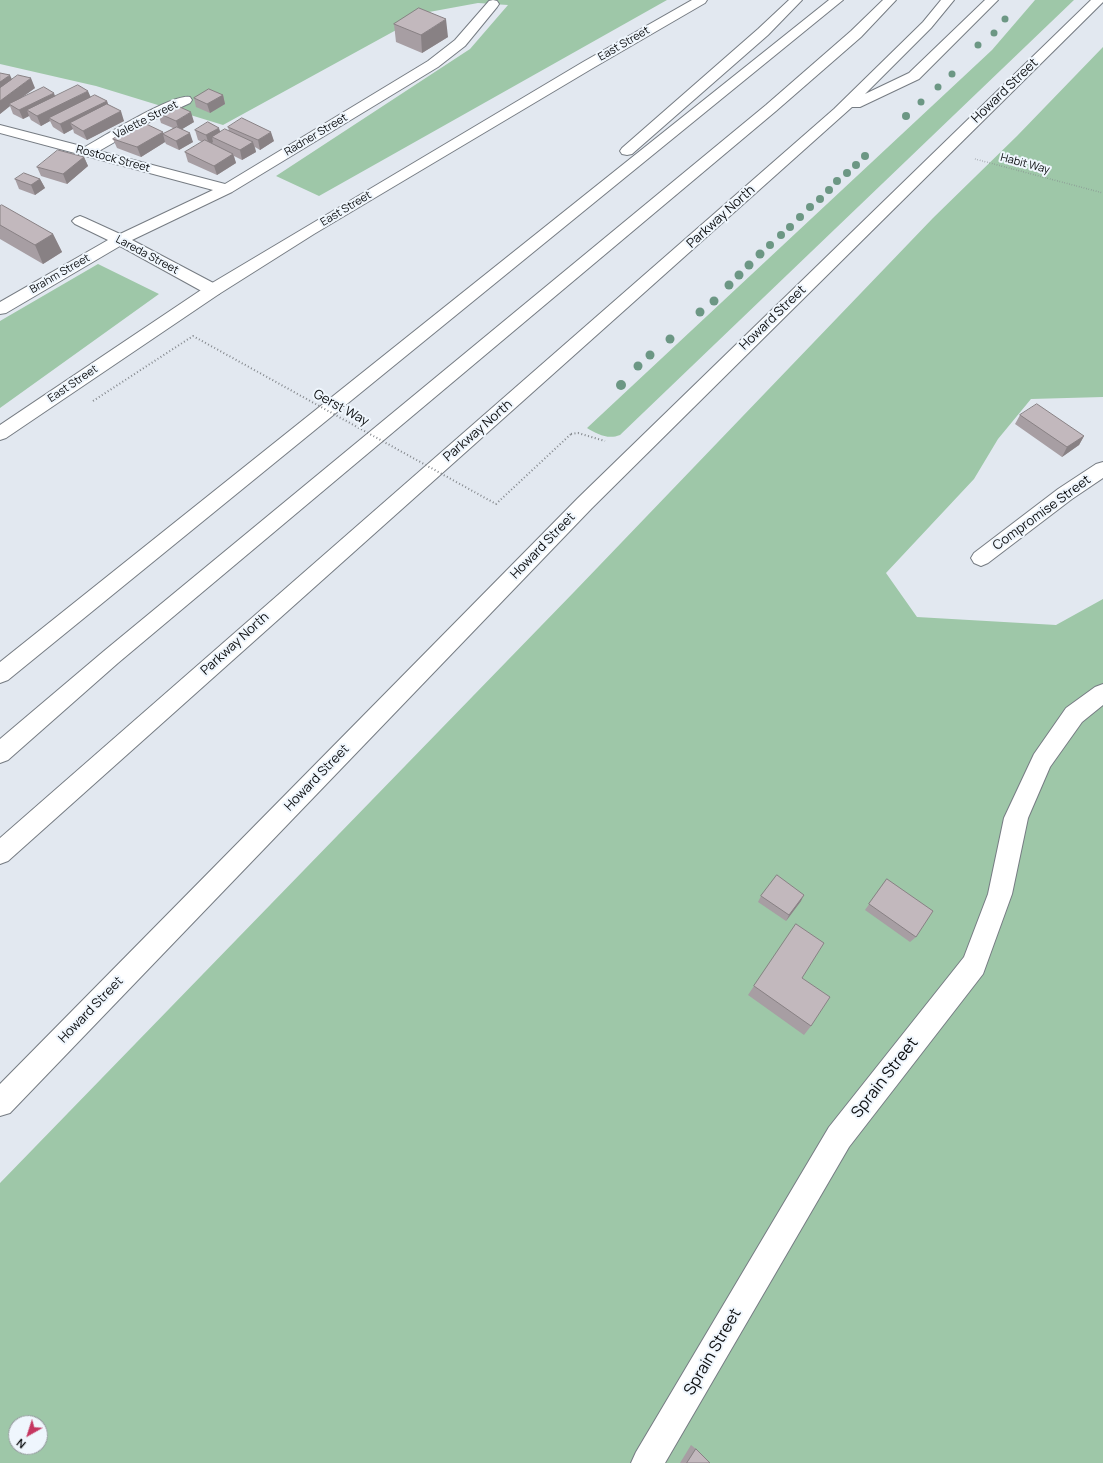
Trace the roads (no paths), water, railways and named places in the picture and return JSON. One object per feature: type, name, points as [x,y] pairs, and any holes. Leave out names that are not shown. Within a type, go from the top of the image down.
[{"type":"main road","name":"East Street","points":[[0,434],[213,290],[322,223],[588,65],[701,0]]},
{"type":"main road","points":[[362,382],[763,32],[796,0]]},
{"type":"main road","points":[[0,674],[837,0]]},
{"type":"main road","points":[[0,753],[111,657],[771,108],[856,34],[890,0]]},
{"type":"main road","name":"Parkway North","points":[[0,853],[839,112],[927,25],[948,0]]},
{"type":"main road","points":[[839,112],[914,76],[992,0]]},
{"type":"main road","name":"Howard Street","points":[[0,1103],[585,503],[1098,0]]},
{"type":"main road","name":"Radner Street","points":[[120,240],[227,189],[433,64],[460,43],[493,4]]},
{"type":"main road","name":"Valette Street","points":[[87,152],[148,117],[185,100]]},
{"type":"main road","name":"Rostock Street","points":[[0,129],[227,189]]},
{"type":"main road","name":"Lareda Street","points":[[80,220],[213,290]]},
{"type":"main road","name":"Brahm Street","points":[[0,309],[120,240]]},
{"type":"main road","name":"Compromise Street","points":[[981,558],[1065,494],[1103,469]]},
{"type":"main road","name":"Sprain Street","points":[[647,1463],[839,1137],[974,965],[1000,894],[1016,818],[1042,761],[1074,715],[1103,693]]}]
